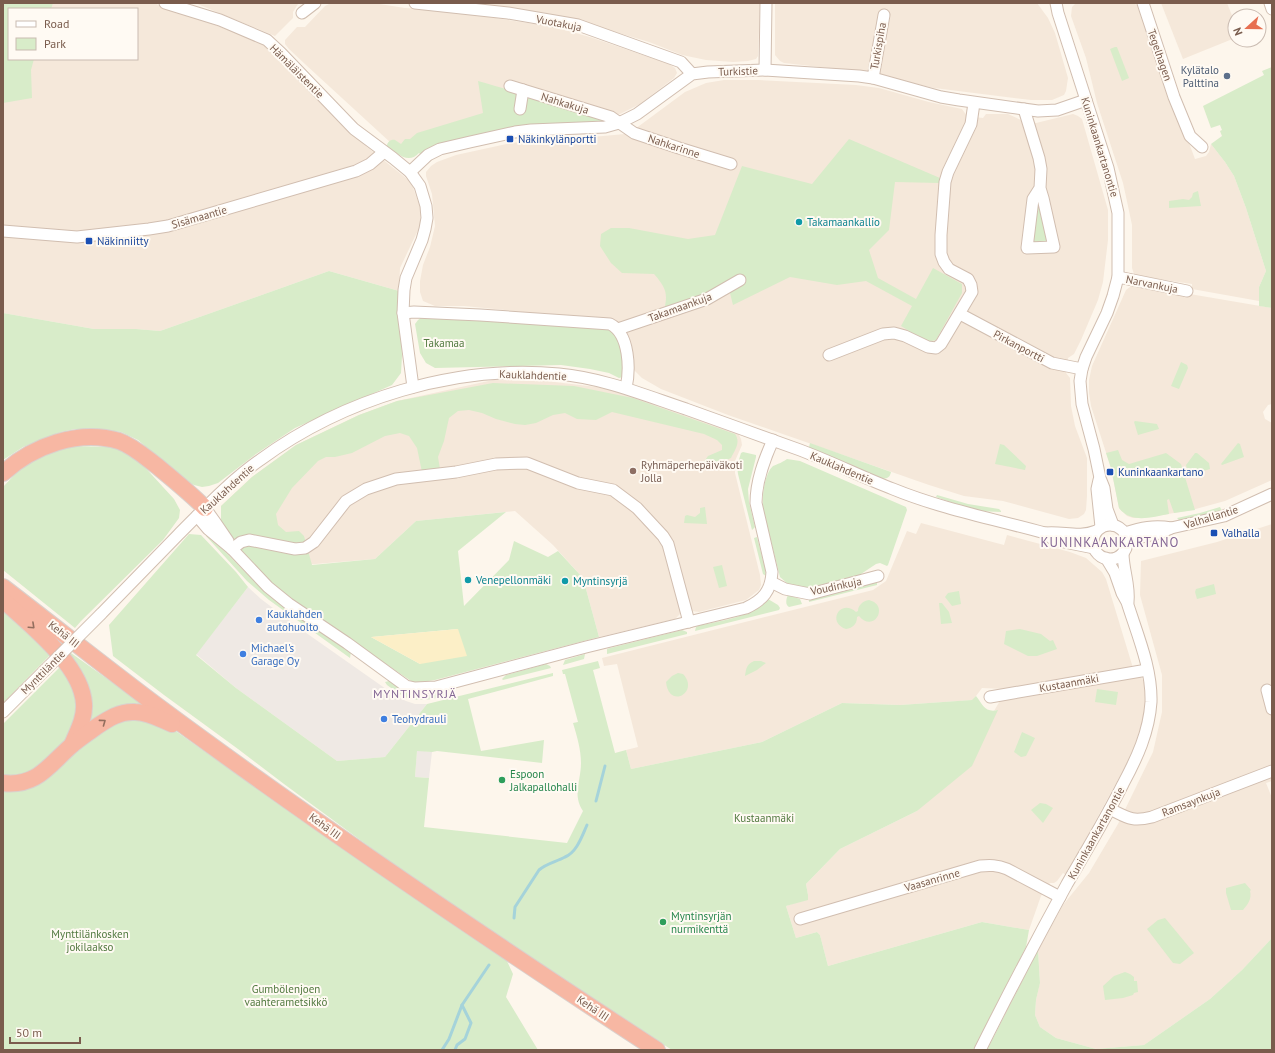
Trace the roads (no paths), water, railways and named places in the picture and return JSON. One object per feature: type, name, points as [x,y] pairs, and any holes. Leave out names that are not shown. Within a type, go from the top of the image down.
[{"type":"highway","points":[[3,473],[34,451],[49,445],[73,439],[98,438],[119,442],[138,452],[149,460],[201,512]]},
{"type":"highway","name":"Kehä III","points":[[3,587],[156,705],[342,839],[657,1050]]},
{"type":"highway","points":[[3,600],[47,641],[66,663],[76,678],[82,693],[84,705],[83,718],[72,745]]},
{"type":"highway","points":[[3,783],[24,783],[43,773],[72,745],[110,718],[120,714],[134,712],[146,713],[193,731]]},
{"type":"street","name":"Hämäläistentie","points":[[165,3],[220,20],[267,40],[354,128],[410,172]]},
{"type":"street","points":[[302,13],[315,3]]},
{"type":"street","name":"Vuotakuja","points":[[415,3],[508,13],[578,25],[681,62],[692,74]]},
{"type":"street","points":[[765,70],[766,3]]},
{"type":"street","name":"Kuninkaankartanontie","points":[[1056,3],[1108,168],[1118,213],[1118,277],[1107,313],[1086,357],[1082,369],[1080,397],[1094,448],[1100,478],[1104,488],[1107,509],[1113,524]]},
{"type":"street","name":"Tegelhagen","points":[[1142,3],[1174,97],[1190,136],[1202,148]]},
{"type":"street","points":[[1270,3],[1272,9]]},
{"type":"street","name":"Turkispiha","points":[[872,78],[884,15]]},
{"type":"street","name":"Turkistie","points":[[410,172],[428,155],[440,149],[465,143],[515,132],[605,127],[619,123],[637,114],[692,74],[708,72],[765,70],[872,78],[941,97],[974,103],[1038,111],[1058,110],[1086,100]]},
{"type":"street","name":"Nahkakuja","points":[[510,86],[611,117],[619,123]]},
{"type":"street","points":[[520,109],[523,90]]},
{"type":"street","points":[[829,355],[883,334],[894,333],[905,336],[928,347],[936,348],[941,344],[960,314],[972,292],[971,284],[968,279],[949,269],[941,254],[943,202],[945,182],[948,172],[971,124],[974,103]]},
{"type":"street","points":[[1024,109],[1039,158],[1041,169],[1040,188],[1044,198],[1054,247],[1027,248],[1033,198],[1040,188]]},
{"type":"street","name":"Nahkarinne","points":[[619,123],[634,133],[731,164]]},
{"type":"street","name":"Sisämaantie","points":[[3,231],[77,237],[134,232],[168,226],[356,171],[370,164],[384,152]]},
{"type":"street","points":[[410,172],[420,186],[423,194],[427,218],[422,240],[406,278],[404,290],[403,313],[413,387]]},
{"type":"street","name":"Narvankuja","points":[[1118,277],[1187,291]]},
{"type":"street","name":"Takamaankuja","points":[[618,329],[707,299],[740,280]]},
{"type":"street","points":[[403,313],[458,314],[610,324],[618,329],[623,337],[628,378],[626,388]]},
{"type":"street","name":"Pirkanportti","points":[[960,314],[1052,363],[1082,369]]},
{"type":"street","name":"Kauklahdentie","points":[[100,614],[201,512],[229,486],[259,460],[308,429],[346,410],[379,397],[413,387],[471,376],[508,372],[559,374],[626,388],[773,440],[922,500],[1045,533],[1057,532],[1078,535],[1088,534],[1099,529]]},
{"type":"street","points":[[201,512],[208,529],[232,549],[268,587],[289,604],[347,643],[406,686],[416,688],[436,688],[586,647],[746,608],[755,604],[765,595],[771,582],[772,572],[756,503],[756,492],[766,456],[773,440]]},
{"type":"street","points":[[232,549],[241,542],[249,540],[296,549],[305,548],[314,542],[346,501],[366,490],[396,479],[456,472],[496,464],[527,463],[578,483],[613,490],[636,508],[664,536],[668,544],[689,622]]},
{"type":"street","name":"Kuninkaankartanontie","points":[[1099,529],[1097,489],[1100,478]]},
{"type":"street","name":"Valhallantie","points":[[1125,543],[1150,527],[1159,526],[1171,528],[1224,516],[1272,494]]},
{"type":"street","points":[[1107,524],[1113,524],[1120,527],[1125,543],[1115,558],[1106,558],[1099,555],[1094,548],[1093,539],[1099,529],[1107,524]]},
{"type":"street","name":"Kauklahdentie","points":[[1045,533],[1054,540],[1094,548]]},
{"type":"street","name":"Kuninkaankartanontie","points":[[1125,543],[1123,562],[1129,592],[1128,602]]},
{"type":"street","name":"Kuninkaankartanontie","points":[[980,1050],[1037,939],[1110,809],[1135,761],[1145,737],[1151,702],[1147,670],[1128,602],[1122,593],[1115,573],[1106,558]]},
{"type":"street","name":"Voudinkuja","points":[[771,582],[785,589],[810,594],[878,576]]},
{"type":"street","name":"Mynttiläntie","points":[[3,712],[100,614]]},
{"type":"street","name":"Kustaanmäki","points":[[990,697],[1147,670]]},
{"type":"street","points":[[1266,690],[1272,708]]},
{"type":"street","name":"Ramsaynkuja","points":[[1110,809],[1132,819],[1140,820],[1152,817],[1272,771]]},
{"type":"street","name":"Vaasanrinne","points":[[800,919],[980,866],[991,865],[1000,866],[1007,869],[1060,897]]},
{"type":"waterway","points":[[596,801],[605,766]]},
{"type":"waterway","points":[[514,918],[515,907],[539,870],[569,855],[576,848],[587,825]]},
{"type":"waterway","points":[[442,1050],[449,1039],[462,1005],[489,965]]},
{"type":"waterway","points":[[455,1050],[457,1045],[465,1039],[471,1023],[462,1005]]},
{"type":"place","name":"Kylätalo Palttina","points":[[1227,76]]},
{"type":"place","name":"Näkinkylänportti","points":[[510,139]]},
{"type":"place","name":"Takamaankallio","points":[[799,222]]},
{"type":"place","name":"Näkinniitty","points":[[89,241]]},
{"type":"place","name":"Ryhmäperhepäiväkoti Jolla","points":[[633,471]]},
{"type":"place","name":"Kuninkaankartano","points":[[1110,472]]},
{"type":"place","name":"Valhalla","points":[[1214,533]]},
{"type":"place","name":"Venepellonmäki","points":[[468,580]]},
{"type":"place","name":"Myntinsyrjä","points":[[565,581]]},
{"type":"place","name":"Kauklahden autohuolto","points":[[259,620]]},
{"type":"place","name":"Michael's Garage Oy","points":[[243,654]]},
{"type":"place","name":"Teohydrauli","points":[[384,719]]},
{"type":"place","name":"Espoon Jalkapallohalli","points":[[502,780]]},
{"type":"place","name":"Myntinsyrjän nurmikenttä","points":[[663,922]]},
{"type":"district","name":"KUNINKAANKARTANO","points":[[1110,542]]},
{"type":"district","name":"MYNTINSYRJÄ","points":[[415,694]]},
{"type":"park label","name":"Takamaa","points":[[444,343]]},
{"type":"park label","name":"Mynttilänkosken jokilaakso","points":[[90,940]]},
{"type":"park label","name":"Gumbölenjoen vaahterametsikkö","points":[[286,995]]}]
